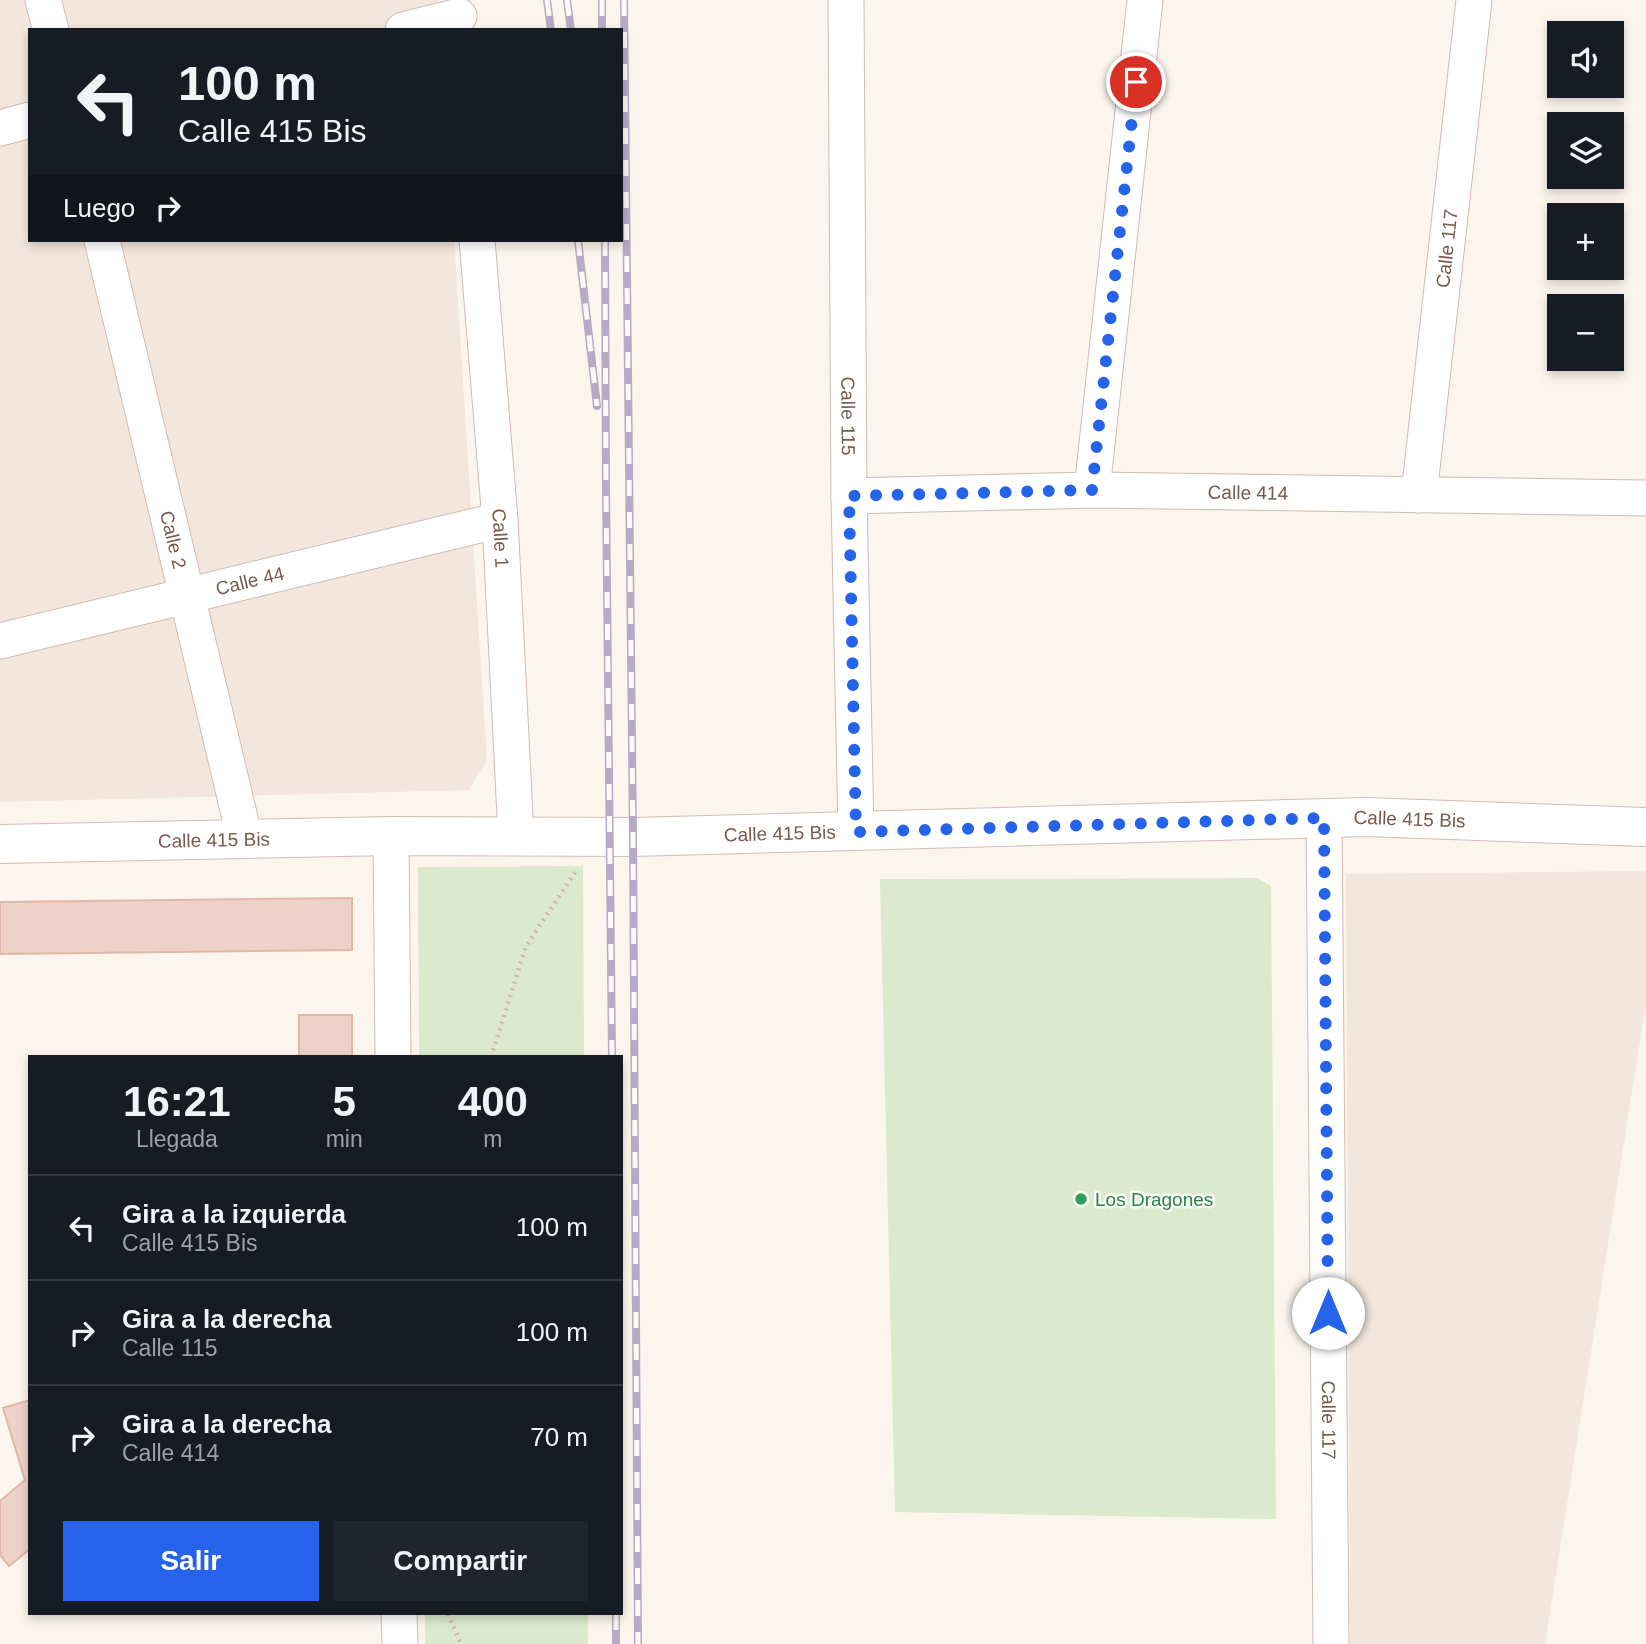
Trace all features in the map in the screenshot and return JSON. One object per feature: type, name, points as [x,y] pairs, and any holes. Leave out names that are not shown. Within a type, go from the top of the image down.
[{"type":"main road","name":"Calle 415 Bis","points":[[0,844],[391,836],[634,837],[1366,817],[1646,827]]},
{"type":"street","points":[[43,0],[50,28]]},
{"type":"street","name":"Calle 115","points":[[846,0],[849,496],[856,832]]},
{"type":"street","points":[[1092,490],[1145,0]]},
{"type":"street","name":"Calle 117","points":[[1419,495],[1474,0]]},
{"type":"street","points":[[410,28],[459,15]]},
{"type":"street","points":[[0,128],[28,121]]},
{"type":"street","name":"Calle 2","points":[[102,242],[245,839]]},
{"type":"street","name":"Calle 1","points":[[477,242],[499,520],[516,836]]},
{"type":"street","name":"Calle 414","points":[[849,496],[1092,490],[1646,498]]},
{"type":"street","name":"Calle 44","points":[[0,640],[499,520]]},
{"type":"street","name":"Calle 117","points":[[1324,818],[1331,1644]]},
{"type":"street","points":[[391,836],[393,1055]]},
{"type":"street","points":[[399,1615],[400,1644]]},
{"type":"path","points":[[492,1055],[526,946],[577,869]]},
{"type":"path","points":[[448,1615],[461,1644]]},
{"type":"shaded area","points":[[0,0],[439,0],[441,28],[28,28],[28,242],[454,242],[487,760],[469,790],[0,802]]},
{"type":"shaded area","points":[[1646,871],[1646,1003],[1545,1644],[1350,1644],[1346,874]]},
{"type":"green space","points":[[583,866],[584,1055],[419,1055],[418,867]]},
{"type":"green space","name":"Los Dragones","points":[[1257,878],[1271,886],[1276,1519],[895,1512],[880,879]]},
{"type":"green space","points":[[425,1615],[588,1615],[588,1644],[425,1644]]},
{"type":"building","points":[[352,898],[352,950],[0,954],[0,902]]},
{"type":"building","points":[[299,1015],[352,1015],[352,1055],[299,1055]]},
{"type":"building","points":[[28,1401],[28,1551],[9,1566],[0,1555],[0,1501],[25,1480],[3,1408]]},
{"type":"railway","points":[[547,0],[551,28]]},
{"type":"railway","points":[[567,0],[571,28]]},
{"type":"railway","points":[[602,0],[602,28]]},
{"type":"railway","points":[[624,0],[638,1644]]},
{"type":"railway","points":[[578,242],[597,406]]},
{"type":"railway","points":[[605,242],[612,1055]]},
{"type":"railway","points":[[616,1615],[616,1644]]},
{"type":"place","name":"Los Dragones","points":[[1081,1199]]},
{"type":"route","points":[[1136,82],[1092,490],[849,496],[856,832],[1324,818],[1328,1313]]}]
